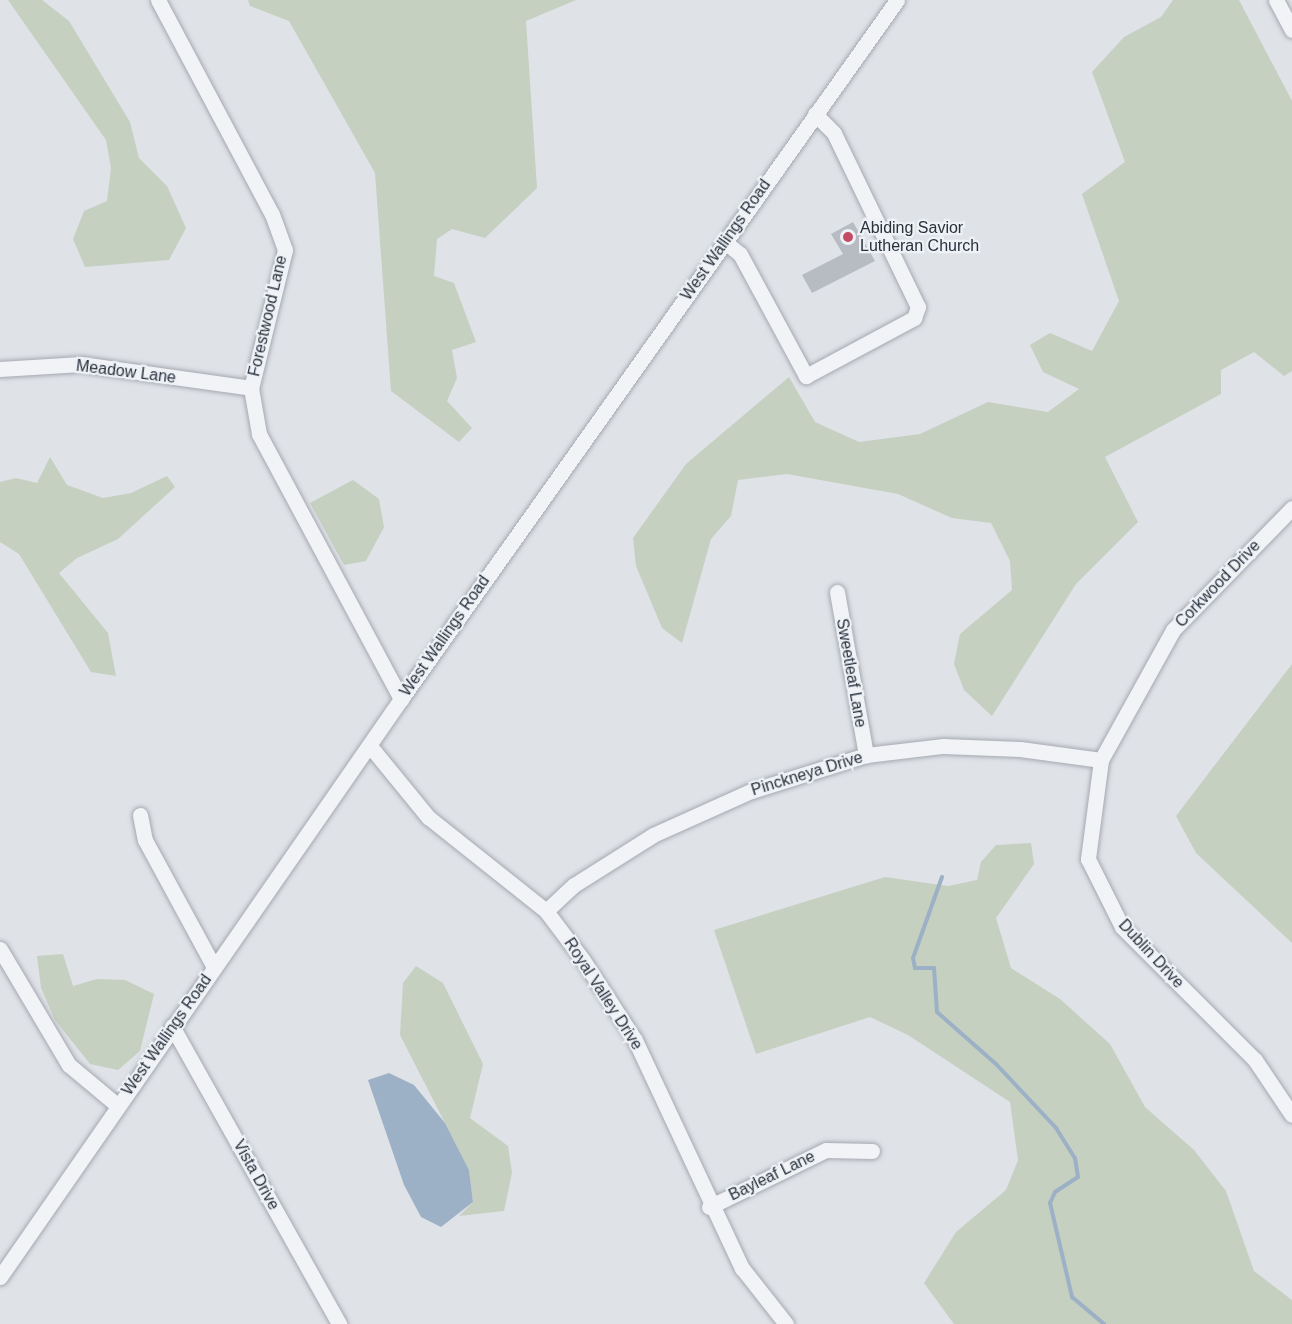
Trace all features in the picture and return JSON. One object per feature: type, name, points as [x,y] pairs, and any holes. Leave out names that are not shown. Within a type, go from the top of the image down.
[{"type":"street","name":"Forestwood Lane","points":[[158,0],[272,214],[285,250],[251,387],[260,434],[400,699]]},
{"type":"street","name":"West Wallings Road","points":[[0,1277],[172,1026],[370,747],[400,699],[897,0]]},
{"type":"street","points":[[1276,0],[1292,30]]},
{"type":"street","points":[[725,242],[740,254],[806,376],[914,318],[918,307],[834,133],[816,114]]},
{"type":"street","name":"Meadow Lane","points":[[0,369],[81,364],[251,387]]},
{"type":"street","name":"Corkwood Drive","points":[[1101,760],[1173,630],[1292,508]]},
{"type":"street","name":"Sweetleaf Lane","points":[[837,592],[866,755]]},
{"type":"street","name":"Pinckneya Drive","points":[[546,911],[574,885],[653,835],[751,790],[866,755],[943,746],[1020,749],[1101,760]]},
{"type":"street","name":"Royal Valley Drive","points":[[370,747],[428,817],[546,911],[635,1040],[709,1207],[742,1268],[786,1324]]},
{"type":"street","name":"Dublin Drive","points":[[1101,760],[1088,859],[1122,927],[1255,1060],[1292,1115]]},
{"type":"street","points":[[140,815],[145,840],[214,967]]},
{"type":"street","points":[[0,950],[69,1065],[118,1106]]},
{"type":"street","name":"Vista Drive","points":[[172,1026],[339,1324]]},
{"type":"street","name":"Bayleaf Lane","points":[[709,1207],[826,1150],[872,1151]]},
{"type":"green space","points":[[8,0],[42,0],[69,21],[130,122],[139,158],[167,186],[186,228],[169,260],[85,267],[73,239],[84,211],[107,201],[111,168],[106,140]]},
{"type":"green space","points":[[248,0],[576,0],[526,21],[537,188],[485,238],[452,229],[437,239],[434,276],[454,283],[476,342],[452,350],[457,378],[447,401],[472,428],[459,442],[391,391],[375,173],[289,21],[250,6]]},
{"type":"green space","points":[[1173,0],[1239,0],[1292,101],[1292,371],[1284,376],[1254,352],[1221,370],[1221,394],[1105,457],[1138,522],[1076,584],[992,716],[964,690],[954,664],[960,634],[1012,590],[1010,561],[991,523],[952,518],[898,494],[787,474],[738,480],[731,516],[711,539],[682,643],[662,628],[636,566],[633,538],[686,464],[789,377],[815,422],[859,442],[920,434],[988,402],[1048,412],[1079,389],[1043,372],[1030,345],[1050,333],[1092,351],[1119,301],[1082,194],[1125,162],[1092,72],[1124,37],[1161,17]]},
{"type":"green space","points":[[50,457],[67,485],[103,498],[131,493],[167,476],[175,487],[118,539],[77,558],[59,573],[108,633],[116,676],[91,672],[19,554],[0,542],[0,482],[16,478],[37,483]]},
{"type":"green space","points":[[353,480],[379,499],[384,527],[366,561],[344,565],[310,503]]},
{"type":"green space","points":[[1292,664],[1292,943],[1196,853],[1176,816]]},
{"type":"green space","points":[[1031,843],[1034,864],[996,918],[1011,968],[1060,999],[1110,1044],[1145,1107],[1194,1150],[1226,1191],[1254,1271],[1292,1300],[1292,1324],[954,1324],[924,1283],[956,1232],[1006,1190],[1018,1160],[1010,1102],[908,1035],[870,1017],[756,1054],[714,930],[885,877],[948,886],[977,880],[981,862],[996,845]]},
{"type":"green space","points":[[63,954],[73,986],[97,979],[125,980],[154,994],[140,1051],[118,1070],[90,1064],[55,1020],[41,988],[37,956]]},
{"type":"green space","points":[[416,966],[443,983],[483,1064],[470,1118],[508,1146],[512,1173],[504,1211],[459,1216],[473,1202],[469,1170],[400,1035],[403,983]]},
{"type":"water","points":[[389,1073],[414,1085],[445,1123],[469,1170],[473,1202],[441,1227],[421,1217],[404,1185],[368,1080]]},
{"type":"building","points":[[853,222],[875,261],[812,293],[802,275],[843,254],[831,234]]},
{"type":"waterway","points":[[942,877],[913,958],[915,968],[934,968],[937,1012],[996,1064],[1056,1128],[1075,1158],[1078,1177],[1055,1192],[1050,1203],[1072,1297],[1104,1324]]},
{"type":"place","name":"Abiding Savior Lutheran Church","points":[[848,237]]}]
